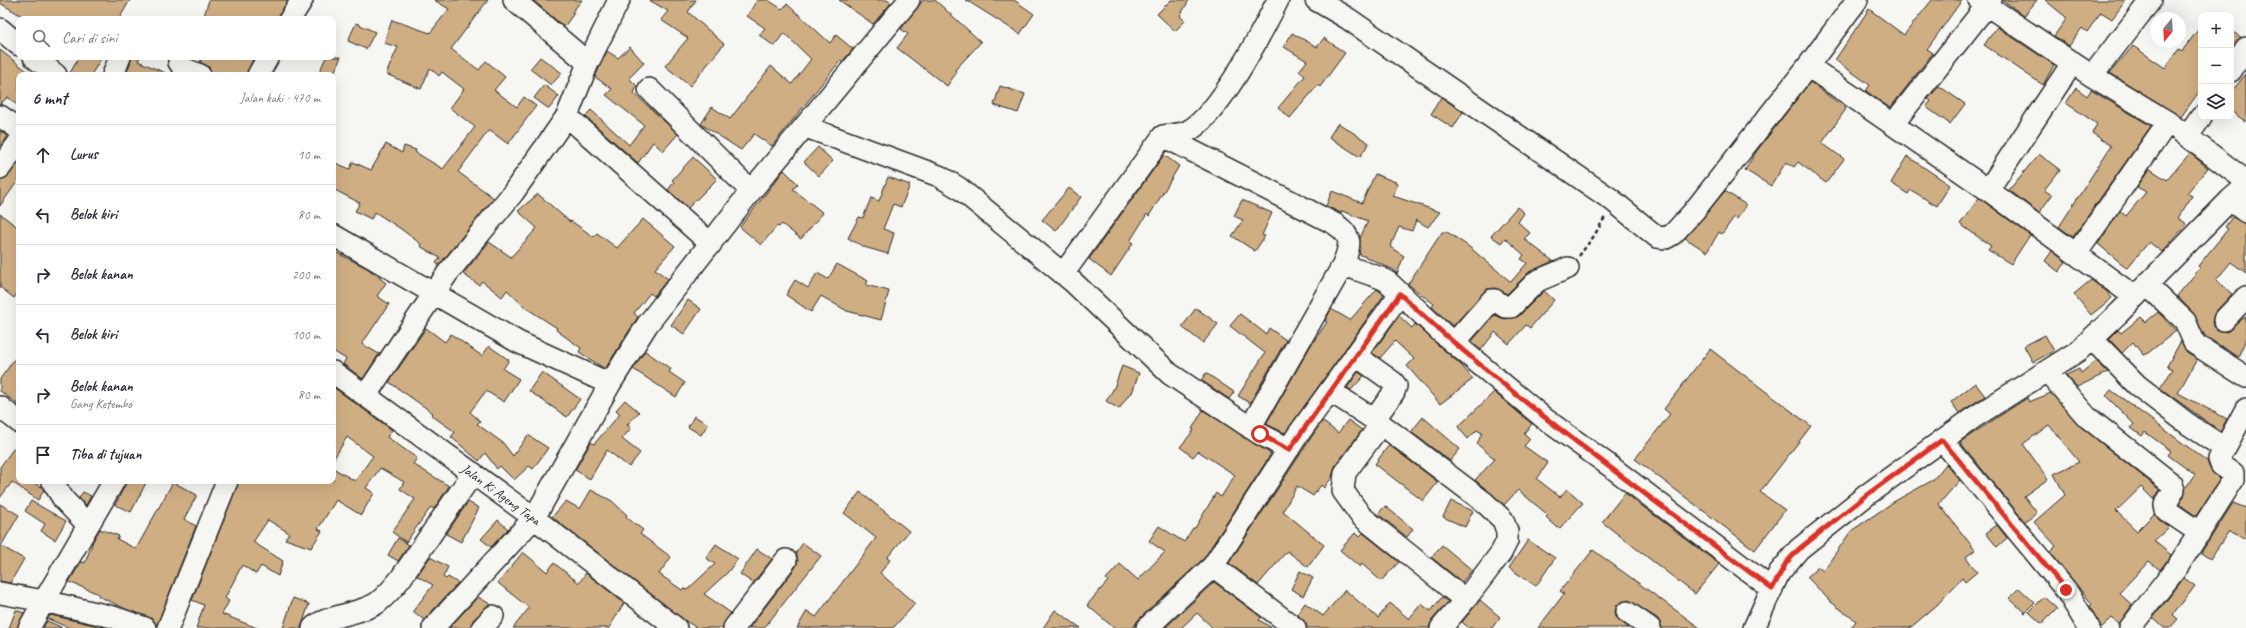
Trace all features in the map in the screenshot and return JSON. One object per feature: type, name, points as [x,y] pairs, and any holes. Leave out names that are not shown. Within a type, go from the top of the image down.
[{"type":"street","points":[[292,16],[302,0]]},
{"type":"street","points":[[514,0],[588,63]]},
{"type":"street","points":[[366,395],[440,284],[513,193],[567,116],[588,63],[618,0]]},
{"type":"street","points":[[433,628],[534,518],[614,378],[647,325],[751,191],[806,127],[909,0]]},
{"type":"street","points":[[1063,274],[1163,136],[1188,131],[1212,108],[1257,41],[1278,0]]},
{"type":"street","points":[[1316,0],[1347,18],[1612,200],[1657,237],[1666,238],[1673,234],[1694,211],[1808,66],[1857,0]]},
{"type":"street","points":[[2092,76],[2151,0]]},
{"type":"street","points":[[1893,124],[1985,2],[2074,62],[2092,76],[2168,122],[2246,181]]},
{"type":"street","points":[[0,29],[16,42]]},
{"type":"street","points":[[2234,66],[2246,48]]},
{"type":"street","points":[[38,60],[52,72]]},
{"type":"street","points":[[114,72],[119,60]]},
{"type":"street","points":[[180,60],[179,62],[183,68],[193,72]]},
{"type":"street","points":[[260,72],[266,60]]},
{"type":"street","points":[[1988,190],[2074,62]]},
{"type":"street","points":[[1808,66],[1988,190],[2076,254],[2141,291],[2185,321],[2195,344],[2246,377]]},
{"type":"street","points":[[649,89],[751,191]]},
{"type":"street","points":[[0,116],[16,127]]},
{"type":"street","points":[[567,116],[710,244]]},
{"type":"street","points":[[2188,136],[2199,120]]},
{"type":"street","points":[[2076,254],[2168,122]]},
{"type":"street","points":[[806,127],[939,176],[959,188],[1063,274],[1170,374],[1250,428],[1289,450]]},
{"type":"street","points":[[1163,136],[1345,231],[1349,241],[1343,265],[1250,428]]},
{"type":"street","points":[[0,168],[16,146]]},
{"type":"street","points":[[1754,628],[1786,563],[1799,549],[1862,498],[1988,407],[2078,351],[2141,291],[2230,200],[2246,186]]},
{"type":"street","points":[[2230,200],[2246,212]]},
{"type":"street","points":[[336,236],[440,284],[518,342],[614,378]]},
{"type":"street","points":[[1343,265],[1381,278],[1454,343],[1545,419],[1610,466],[1772,589]]},
{"type":"street","points":[[1454,343],[1492,300],[1511,307],[1536,281],[1568,268]]},
{"type":"street","points":[[1147,628],[1213,566],[1289,450],[1355,355],[1400,294]]},
{"type":"street","points":[[2224,320],[2246,297]]},
{"type":"street","points":[[2092,339],[2137,385],[2188,424],[2224,448]]},
{"type":"street","points":[[1355,355],[1393,382],[1396,386],[1377,422],[1345,473],[1344,491],[1361,516],[1465,600]]},
{"type":"street","points":[[2047,371],[2087,417],[2172,484],[2174,490],[2165,505],[2166,510],[2200,533]]},
{"type":"street","name":"Jalan Ki Ageng Tapa","points":[[336,374],[534,518],[661,619]]},
{"type":"street","points":[[1330,391],[1377,422],[1484,502],[1503,520],[1507,531],[1507,541],[1501,553],[1442,628]]},
{"type":"street","points":[[0,407],[16,420]]},
{"type":"street","points":[[2130,628],[2200,533],[2233,480],[2233,473],[2219,462],[2224,448],[2246,409]]},
{"type":"street","points":[[1942,440],[2066,590],[2089,628]]},
{"type":"street","points":[[313,628],[326,621],[366,609],[377,603],[387,594],[401,578],[473,473]]},
{"type":"street","points":[[54,484],[64,500],[88,525]]},
{"type":"street","points":[[29,628],[112,484]]},
{"type":"street","points":[[168,628],[226,484]]},
{"type":"street","points":[[734,628],[786,560]]},
{"type":"street","points":[[1213,566],[1295,628]]},
{"type":"street","points":[[0,593],[44,601],[111,622],[146,628]]},
{"type":"street","points":[[1627,612],[1650,628]]},
{"type":"path","points":[[1568,268],[1594,236]]},
{"type":"building","points":[[0,0],[130,0],[121,16],[22,16],[0,3]]},
{"type":"building","points":[[209,0],[288,0],[280,16],[204,16]]},
{"type":"building","points":[[434,0],[488,0],[451,49],[479,70],[486,61],[505,77],[494,90],[517,107],[524,97],[536,106],[508,144],[489,130],[458,172],[494,198],[439,265],[436,263],[440,258],[420,246],[421,244],[375,212],[371,219],[355,211],[360,203],[336,191],[336,163],[350,169],[353,162],[371,170],[386,144],[402,153],[404,146],[416,150],[415,152],[443,169],[475,127],[450,108],[464,89],[442,72],[439,76],[430,68],[421,89],[386,74],[398,47],[384,43],[392,20],[430,33],[449,9]]},
{"type":"building","points":[[533,0],[582,0],[572,12],[574,13],[564,27]]},
{"type":"building","points":[[649,0],[696,0],[688,12],[724,44],[690,86],[665,66],[688,38],[661,20],[668,11]]},
{"type":"building","points":[[757,0],[768,0],[782,9],[787,4],[830,43],[836,35],[853,49],[842,62],[840,61],[772,146],[754,134],[741,150],[701,124],[712,107],[730,119],[771,66],[792,84],[811,59],[784,33],[774,46],[759,35],[765,28],[747,16]]},
{"type":"building","points":[[839,0],[887,0],[891,3],[873,24]]},
{"type":"building","points":[[923,0],[935,0],[981,42],[955,70],[957,72],[947,86],[897,48],[908,34],[901,29]]},
{"type":"building","points":[[966,0],[1014,0],[1034,14],[1020,34]]},
{"type":"building","points":[[1171,0],[1189,0],[1180,16],[1185,21],[1175,31],[1157,14]]},
{"type":"building","points":[[1932,0],[1962,0],[1927,49],[1933,53],[1890,108],[1866,91],[1870,85],[1835,60],[1869,9],[1904,35]]},
{"type":"building","points":[[2003,0],[2037,0],[2024,16]]},
{"type":"building","points":[[2045,0],[2126,0],[2112,19],[2101,12],[2087,32],[2082,28],[2069,46],[2054,36],[2067,18]]},
{"type":"building","points":[[356,23],[375,32],[366,49],[348,41]]},
{"type":"building","points":[[1997,27],[2054,65],[2043,85],[1984,45]]},
{"type":"building","points":[[2198,30],[2198,93],[2181,117],[2110,73],[2133,46],[2165,68],[2179,49],[2182,51],[2186,48],[2186,46]]},
{"type":"building","points":[[1292,33],[1317,47],[1324,38],[1345,53],[1320,87],[1318,85],[1290,118],[1278,108],[1305,76],[1299,71],[1307,61],[1284,47]]},
{"type":"building","points":[[2234,33],[2241,37],[2234,45]]},
{"type":"building","points":[[630,47],[644,63],[629,78],[637,86],[634,93],[678,134],[663,151],[653,142],[638,163],[585,116],[591,110],[629,145],[644,125],[606,95],[612,89],[595,77],[607,51],[618,58]]},
{"type":"building","points":[[0,50],[27,71],[16,72],[16,104],[8,97],[0,104]]},
{"type":"building","points":[[336,57],[341,57],[334,72],[319,72],[325,60],[336,60]]},
{"type":"building","points":[[540,57],[562,73],[551,85],[530,69]]},
{"type":"building","points":[[77,60],[100,60],[93,72],[71,72]]},
{"type":"building","points":[[131,60],[138,60],[163,72],[127,72]]},
{"type":"building","points":[[201,60],[253,60],[247,72],[211,72],[209,67],[200,62]]},
{"type":"building","points":[[2246,74],[2246,122],[2234,113],[2234,88]]},
{"type":"building","points":[[1810,82],[1846,109],[1822,143],[1844,159],[1826,183],[1798,162],[1794,167],[1786,162],[1771,186],[1745,170],[1756,152]]},
{"type":"building","points":[[544,85],[559,96],[549,109],[534,98]]},
{"type":"building","points":[[1000,86],[1025,94],[1018,113],[994,105]]},
{"type":"building","points":[[1939,86],[1965,104],[1950,124],[1926,107],[1931,101],[1928,99]]},
{"type":"building","points":[[2076,88],[2087,96],[2091,90],[2151,126],[2073,237],[2059,227],[2111,146],[2092,133],[2097,124],[2066,103]]},
{"type":"building","points":[[1441,97],[1463,112],[1453,128],[1431,114]]},
{"type":"building","points":[[1338,123],[1369,143],[1360,157],[1329,137]]},
{"type":"building","points":[[0,131],[8,136],[0,148]]},
{"type":"building","points":[[818,147],[833,161],[819,176],[804,162]]},
{"type":"building","points":[[2190,153],[2208,168],[2187,193],[2192,196],[2178,218],[2187,224],[2162,252],[2149,242],[2127,268],[2098,244],[2120,211],[2126,216],[2146,192],[2137,187],[2150,169],[2167,180]]},
{"type":"building","points":[[2039,154],[2060,170],[2044,190],[2052,195],[2039,213],[2009,190]]},
{"type":"building","points":[[1164,155],[1179,166],[1149,216],[1147,214],[1130,241],[1133,243],[1111,276],[1089,259]]},
{"type":"building","points":[[1907,156],[1950,185],[1937,206],[1911,190],[1908,194],[1891,183]]},
{"type":"building","points":[[693,157],[717,179],[688,208],[668,190],[674,182],[672,180]]},
{"type":"building","points":[[16,166],[16,183],[0,206],[0,180],[9,175]]},
{"type":"building","points":[[784,170],[798,184],[793,189],[823,213],[801,239],[782,224],[779,227],[777,226],[761,245],[740,227]]},
{"type":"building","points":[[1375,174],[1398,183],[1393,196],[1440,212],[1428,227],[1416,220],[1412,231],[1399,227],[1390,247],[1404,256],[1397,274],[1394,270],[1359,254],[1360,238],[1368,221],[1342,211],[1341,213],[1326,206],[1332,191],[1362,203]]},
{"type":"building","points":[[888,177],[910,185],[901,207],[893,204],[883,229],[894,233],[888,254],[864,247],[848,238],[859,217],[863,218],[871,198],[879,201]]},
{"type":"building","points":[[1069,188],[1081,197],[1056,231],[1042,220]]},
{"type":"building","points":[[1725,191],[1746,205],[1737,219],[1734,217],[1722,234],[1719,232],[1707,252],[1685,238]]},
{"type":"building","points":[[538,194],[570,222],[571,221],[594,237],[597,233],[617,248],[643,219],[675,246],[655,269],[668,279],[654,296],[650,293],[634,313],[638,317],[605,369],[579,352],[581,348],[556,330],[557,328],[526,308],[507,290],[502,297],[482,281],[479,285],[463,274],[489,242],[511,257],[537,228],[518,211]]},
{"type":"building","points":[[1979,198],[2030,235],[2011,264],[1988,250],[1991,246],[1960,224]]},
{"type":"building","points":[[1242,200],[1272,213],[1262,235],[1265,236],[1255,251],[1232,236],[1243,220],[1234,216]]},
{"type":"building","points":[[1517,207],[1524,213],[1518,222],[1530,233],[1524,239],[1553,261],[1529,272],[1507,294],[1495,288],[1487,289],[1453,326],[1432,307],[1434,304],[1408,284],[1442,232],[1447,232],[1468,246],[1511,282],[1527,263],[1521,259],[1524,255],[1505,238],[1501,243],[1491,236]]},
{"type":"building","points":[[0,214],[16,226],[16,295],[14,298],[0,287]]},
{"type":"building","points":[[2232,217],[2246,224],[2246,273],[2231,262],[2216,280],[2232,294],[2215,312],[2212,323],[2216,329],[2227,332],[2246,316],[2246,339],[2238,357],[2205,336],[2193,313],[2177,296],[2200,268],[2198,266],[2228,229],[2225,227]]},
{"type":"building","points":[[2052,251],[2066,262],[2059,272],[2045,261]]},
{"type":"building","points":[[336,252],[367,268],[386,283],[377,296],[389,304],[362,344],[379,354],[363,379],[343,364],[346,359],[336,353]]},
{"type":"building","points":[[837,264],[868,281],[866,285],[889,291],[881,320],[847,311],[821,296],[811,312],[786,295],[795,280],[808,288],[817,273],[828,279]]},
{"type":"building","points":[[2091,280],[2106,291],[2112,298],[2091,315],[2074,294]]},
{"type":"building","points":[[1377,289],[1384,295],[1285,433],[1266,424],[1311,345],[1327,322],[1325,321],[1331,309],[1350,320]]},
{"type":"building","points":[[1544,291],[1554,300],[1530,328],[1526,325],[1509,344],[1495,332],[1481,350],[1471,342],[1495,315],[1505,319],[1519,316]]},
{"type":"building","points":[[688,300],[701,309],[684,334],[671,325]]},
{"type":"building","points":[[1196,308],[1218,324],[1203,343],[1182,327]]},
{"type":"building","points":[[2158,312],[2176,331],[2148,353],[2143,355],[2133,342],[2122,353],[2109,339],[2118,330],[2121,333],[2141,317],[2146,322]]},
{"type":"building","points":[[1240,314],[1266,334],[1269,328],[1286,340],[1250,403],[1238,396],[1265,353],[1230,326]]},
{"type":"building","points":[[1399,316],[1412,328],[1415,324],[1461,365],[1473,379],[1440,404],[1407,366],[1414,359],[1395,341],[1380,358],[1372,353]]},
{"type":"building","points":[[426,328],[445,342],[451,334],[482,356],[489,346],[509,360],[503,369],[519,379],[504,402],[486,391],[470,412],[480,421],[477,424],[503,443],[513,456],[528,435],[548,448],[533,469],[529,466],[514,480],[500,466],[497,469],[485,453],[479,461],[451,437],[455,432],[431,415],[433,413],[389,382]]},
{"type":"building","points":[[2045,335],[2054,351],[2033,362],[2024,346]]},
{"type":"building","points":[[2181,341],[2188,354],[2197,359],[2178,393],[2227,419],[2220,431],[2160,388],[2173,369],[2167,366]]},
{"type":"building","points":[[1710,349],[1811,426],[1760,492],[1785,510],[1755,550],[1635,459],[1670,414],[1664,409]]},
{"type":"building","points":[[645,351],[671,369],[669,372],[685,383],[676,397],[633,369]]},
{"type":"building","points":[[16,357],[16,403],[0,391],[0,379]]},
{"type":"building","points":[[2096,361],[2108,372],[2077,387],[2066,375],[2079,369],[2081,373]]},
{"type":"building","points":[[1122,366],[1139,373],[1132,393],[1130,393],[1119,409],[1106,401],[1114,388]]},
{"type":"building","points":[[542,372],[580,399],[567,417],[529,391]]},
{"type":"building","points":[[1358,372],[1364,376],[1351,390],[1347,388]]},
{"type":"building","points":[[1206,373],[1234,392],[1229,399],[1201,380]]},
{"type":"building","points":[[1975,383],[1985,396],[1959,413],[1951,402]]},
{"type":"building","points":[[336,389],[392,430],[387,437],[417,458],[413,464],[449,486],[434,509],[431,507],[406,542],[392,532],[415,499],[400,489],[404,482],[380,468],[366,488],[374,493],[361,515],[336,500],[318,529],[322,531],[311,548],[285,539],[289,533],[268,520],[253,542],[283,561],[278,576],[261,566],[256,574],[242,565],[225,598],[229,601],[222,614],[257,628],[196,628],[204,605],[192,600],[238,484],[336,484],[336,470],[355,481],[373,456],[347,437],[336,455]]},
{"type":"building","points":[[2111,390],[2207,461],[2210,469],[2220,479],[2196,516],[2179,504],[2184,496],[2186,487],[2195,475],[2168,455],[2171,451],[2145,432],[2142,436],[2131,428],[2134,424],[2106,396]]},
{"type":"building","points":[[1494,392],[1532,424],[1524,433],[1530,439],[1524,446],[1548,463],[1537,479],[1560,497],[1567,489],[1583,503],[1559,529],[1546,517],[1548,515],[1518,490],[1504,505],[1475,480],[1495,459],[1477,444],[1482,433],[1477,430],[1468,439],[1458,427]]},
{"type":"building","points":[[2051,393],[2080,426],[2160,490],[2154,500],[2141,487],[2116,511],[2137,531],[2155,513],[2159,520],[2169,527],[2154,541],[2171,555],[2160,570],[2149,561],[2119,593],[2132,605],[2119,624],[2112,618],[2101,628],[2090,606],[2092,604],[2050,552],[2056,546],[2034,522],[2065,495],[2054,474],[2079,462],[2049,425],[2023,444],[2048,479],[2024,496],[2037,513],[2025,522],[1960,442],[2027,398],[2029,402]]},
{"type":"building","points":[[625,400],[639,412],[627,425],[631,428],[622,439],[640,453],[629,467],[607,450],[590,479],[575,470],[591,442],[594,444],[620,414],[616,410]]},
{"type":"building","points":[[1203,410],[1271,454],[1204,558],[1139,619],[1133,628],[1114,628],[1087,605],[1108,581],[1106,579],[1120,564],[1138,580],[1165,552],[1149,541],[1159,526],[1184,542],[1193,528],[1195,528],[1216,493],[1221,497],[1235,475],[1198,451],[1193,457],[1180,447],[1194,430],[1192,429]]},
{"type":"building","points":[[694,416],[708,424],[701,435],[688,427]]},
{"type":"building","points":[[1423,417],[1460,449],[1450,461],[1411,432]]},
{"type":"building","points":[[1348,420],[1362,430],[1335,466],[1332,477],[1324,488],[1321,485],[1313,496],[1297,486],[1283,511],[1324,545],[1308,567],[1287,551],[1258,585],[1229,563],[1322,421],[1338,433]]},
{"type":"building","points":[[16,445],[16,484],[36,484],[42,487],[44,490],[38,500],[12,482],[0,498],[0,467]]},
{"type":"building","points":[[1389,445],[1438,482],[1423,501],[1375,464]]},
{"type":"building","points":[[1946,464],[1960,480],[1939,504],[1975,550],[1966,557],[1977,572],[1965,582],[1962,578],[1937,605],[1910,628],[1851,628],[1856,621],[1831,602],[1807,577],[1818,567],[1823,571],[1851,531],[1895,501],[1933,480]]},
{"type":"building","points":[[126,484],[145,484],[131,512],[115,505]]},
{"type":"building","points":[[172,484],[177,484],[197,495],[184,519],[196,526],[157,625],[149,617],[126,609],[98,596],[99,594],[69,582],[81,562],[85,563],[93,541],[100,529],[119,536],[117,539],[136,549]]},
{"type":"building","points":[[591,490],[612,501],[627,515],[626,517],[643,530],[640,534],[671,557],[659,574],[682,590],[684,588],[687,590],[715,564],[706,558],[716,544],[738,559],[727,573],[704,594],[731,613],[722,628],[697,628],[684,620],[552,517],[566,501],[580,509]]},
{"type":"building","points":[[83,492],[91,496],[86,505],[79,498]]},
{"type":"building","points":[[860,492],[909,531],[887,558],[890,560],[880,573],[915,604],[893,628],[797,628],[807,611],[816,617],[876,538],[844,513]]},
{"type":"building","points":[[1625,493],[1719,564],[1695,594],[1602,522]]},
{"type":"building","points":[[31,501],[66,521],[55,540],[41,531],[45,524],[25,511]]},
{"type":"building","points":[[1451,501],[1473,511],[1465,527],[1443,517]]},
{"type":"building","points":[[468,502],[479,508],[461,542],[446,534]]},
{"type":"building","points":[[2233,503],[2246,508],[2246,539],[2229,531],[2210,559],[2201,553]]},
{"type":"building","points":[[0,504],[19,515],[1,546],[24,559],[10,583],[0,581]]},
{"type":"building","points":[[1385,506],[1413,529],[1407,537],[1378,514]]},
{"type":"building","points":[[498,520],[508,529],[491,547],[481,539]]},
{"type":"building","points":[[1997,525],[2007,538],[1997,547],[1986,533]]},
{"type":"building","points":[[1355,533],[1359,537],[1363,533],[1399,562],[1381,581],[1362,564],[1360,567],[1340,550]]},
{"type":"building","points":[[398,538],[409,545],[398,561],[388,555]]},
{"type":"building","points":[[1528,540],[1555,558],[1536,586],[1509,568]]},
{"type":"building","points":[[803,543],[821,556],[764,628],[749,628],[796,567],[798,561],[796,553]]},
{"type":"building","points":[[1442,545],[1472,570],[1462,582],[1431,557]]},
{"type":"building","points":[[757,549],[772,559],[753,583],[740,574]]},
{"type":"building","points":[[1593,550],[1700,628],[1662,628],[1657,618],[1628,600],[1617,605],[1615,611],[1616,617],[1629,628],[1538,628],[1564,594],[1560,591]]},
{"type":"building","points":[[523,552],[547,572],[554,563],[579,583],[586,573],[624,603],[609,628],[513,628],[529,608],[498,583]]},
{"type":"building","points":[[430,557],[448,567],[443,577],[446,579],[448,577],[458,583],[424,620],[413,611],[433,585],[417,576]]},
{"type":"building","points":[[1300,571],[1313,578],[1303,596],[1291,589]]},
{"type":"building","points":[[2184,578],[2195,586],[2173,615],[2178,619],[2170,628],[2164,628],[2153,618]]},
{"type":"building","points":[[1214,582],[1261,617],[1259,620],[1272,628],[1213,628],[1197,613],[1181,628],[1165,628]]},
{"type":"building","points":[[2019,588],[2035,603],[2025,613],[2009,598]]},
{"type":"building","points":[[1345,590],[1378,618],[1390,603],[1409,619],[1421,604],[1431,611],[1442,597],[1448,602],[1432,620],[1429,628],[1307,628],[1306,623],[1297,614],[1305,603],[1323,616]]},
{"type":"building","points":[[478,597],[490,604],[473,620],[470,628],[449,628]]},
{"type":"building","points":[[2044,597],[2057,609],[2042,624],[2029,612]]},
{"type":"building","points":[[293,598],[309,604],[301,628],[283,628]]},
{"type":"building","points":[[1480,600],[1500,617],[1492,628],[1469,628],[1462,622]]},
{"type":"building","points":[[16,610],[24,613],[17,628],[9,628]]},
{"type":"building","points":[[1055,610],[1081,628],[1043,628]]},
{"type":"building","points":[[50,615],[107,628],[70,628],[48,619]]},
{"type":"building","points":[[47,621],[61,627],[61,628],[43,628]]},
{"type":"route","points":[[1260,434],[1289,450],[1297,436],[1400,294],[1442,333],[1545,419],[1610,466],[1772,589],[1779,573],[1799,549],[1832,521],[1942,440],[2066,590]]}]
